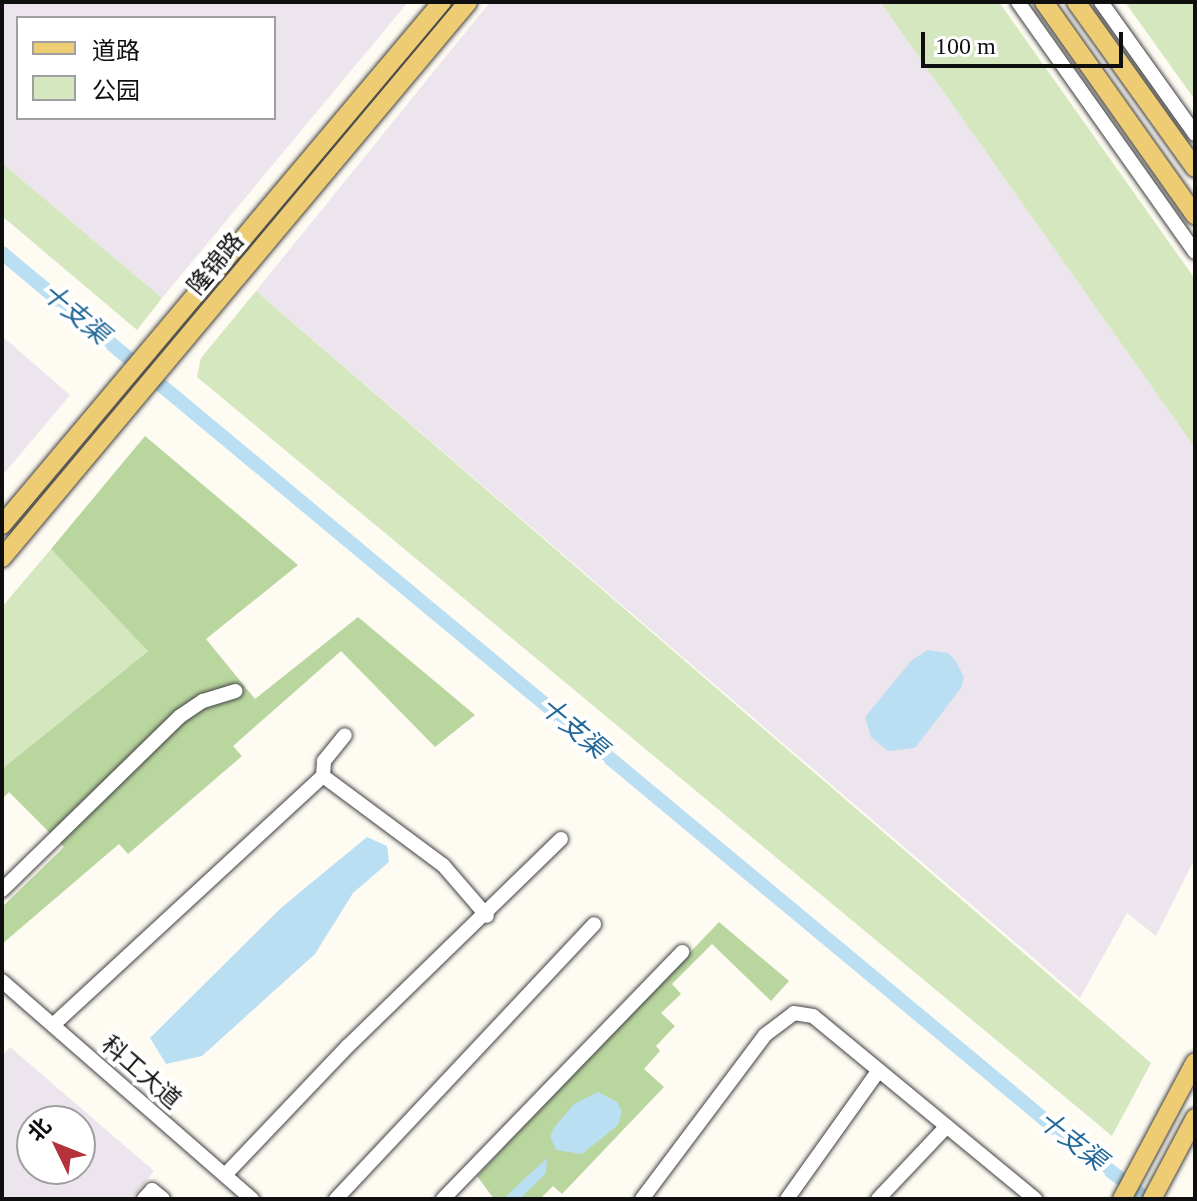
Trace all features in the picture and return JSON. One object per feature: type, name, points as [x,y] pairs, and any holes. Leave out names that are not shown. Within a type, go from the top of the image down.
[{"type":"main road","name":"隆锦路","points":[[2,558],[95,432],[442,2]]},
{"type":"main road","name":"隆锦路","points":[[186,323],[468,2]]},
{"type":"main road","points":[[1044,2],[1195,215]]},
{"type":"main road","points":[[1076,2],[1195,168]]},
{"type":"main road","name":"隆锦路","points":[[2,525],[95,432]]},
{"type":"main road","points":[[1122,1199],[1195,1062]]},
{"type":"main road","points":[[1152,1199],[1195,1118]]},
{"type":"street","points":[[1018,2],[1195,252]]},
{"type":"street","points":[[1101,2],[1195,134]]},
{"type":"street","points":[[2,890],[179,717],[203,701],[235,691]]},
{"type":"street","points":[[53,1025],[323,776],[324,761],[345,735]]},
{"type":"street","points":[[323,776],[443,865],[487,916]]},
{"type":"street","points":[[225,1175],[348,1046],[487,916],[561,839]]},
{"type":"street","points":[[336,1199],[594,924]]},
{"type":"street","points":[[443,1199],[682,952]]},
{"type":"street","name":"科工大道","points":[[2,981],[252,1199]]},
{"type":"street","points":[[642,1199],[781,1019],[794,1013],[813,1016],[1032,1198]]},
{"type":"street","points":[[787,1199],[879,1070]]},
{"type":"street","points":[[878,1199],[947,1126]]},
{"type":"shaded area","points":[[2,2],[408,2],[162,298],[2,163]]},
{"type":"shaded area","points":[[490,2],[880,2],[1195,448],[1195,858],[1156,936],[1127,913],[1080,998],[256,291]]},
{"type":"shaded area","points":[[2,336],[70,395],[2,476]]},
{"type":"shaded area","points":[[10,1047],[77,1105],[16,1105],[16,1185],[96,1185],[96,1121],[154,1171],[131,1199],[2,1199],[2,1056]]},
{"type":"green space","points":[[880,2],[999,2],[1195,279],[1195,448]]},
{"type":"green space","points":[[1125,2],[1195,2],[1195,100]]},
{"type":"green space","points":[[2,163],[162,298],[137,330],[2,216]]},
{"type":"green space","points":[[256,291],[1151,1063],[1112,1136],[197,377],[201,358]]},
{"type":"green space","points":[[145,436],[298,565],[206,639],[255,699],[358,617],[475,715],[435,747],[341,651],[233,746],[242,756],[128,854],[119,844],[2,944],[2,907],[64,847],[9,792],[2,799],[2,769],[148,651],[51,549]]},
{"type":"green space","points":[[51,549],[149,650],[2,769],[2,607]]},
{"type":"green space","points":[[719,922],[789,981],[771,1001],[712,944],[672,984],[681,994],[661,1013],[675,1026],[656,1046],[660,1051],[644,1069],[664,1087],[562,1194],[553,1186],[540,1199],[494,1199],[477,1176]]},
{"type":"water","points":[[928,650],[948,653],[955,660],[964,677],[961,688],[915,748],[888,751],[871,737],[865,717],[912,660]]},
{"type":"water","points":[[367,837],[387,846],[389,862],[353,893],[315,954],[202,1056],[166,1064],[150,1038],[282,907]]},
{"type":"water","points":[[598,1092],[617,1102],[622,1111],[618,1125],[582,1154],[556,1150],[550,1136],[554,1128],[574,1104]]},
{"type":"water","points":[[547,1158],[546,1173],[520,1199],[503,1199]]},
{"type":"waterway","name":"十支渠","points":[[2,253],[1055,1128],[1147,1199]]}]
